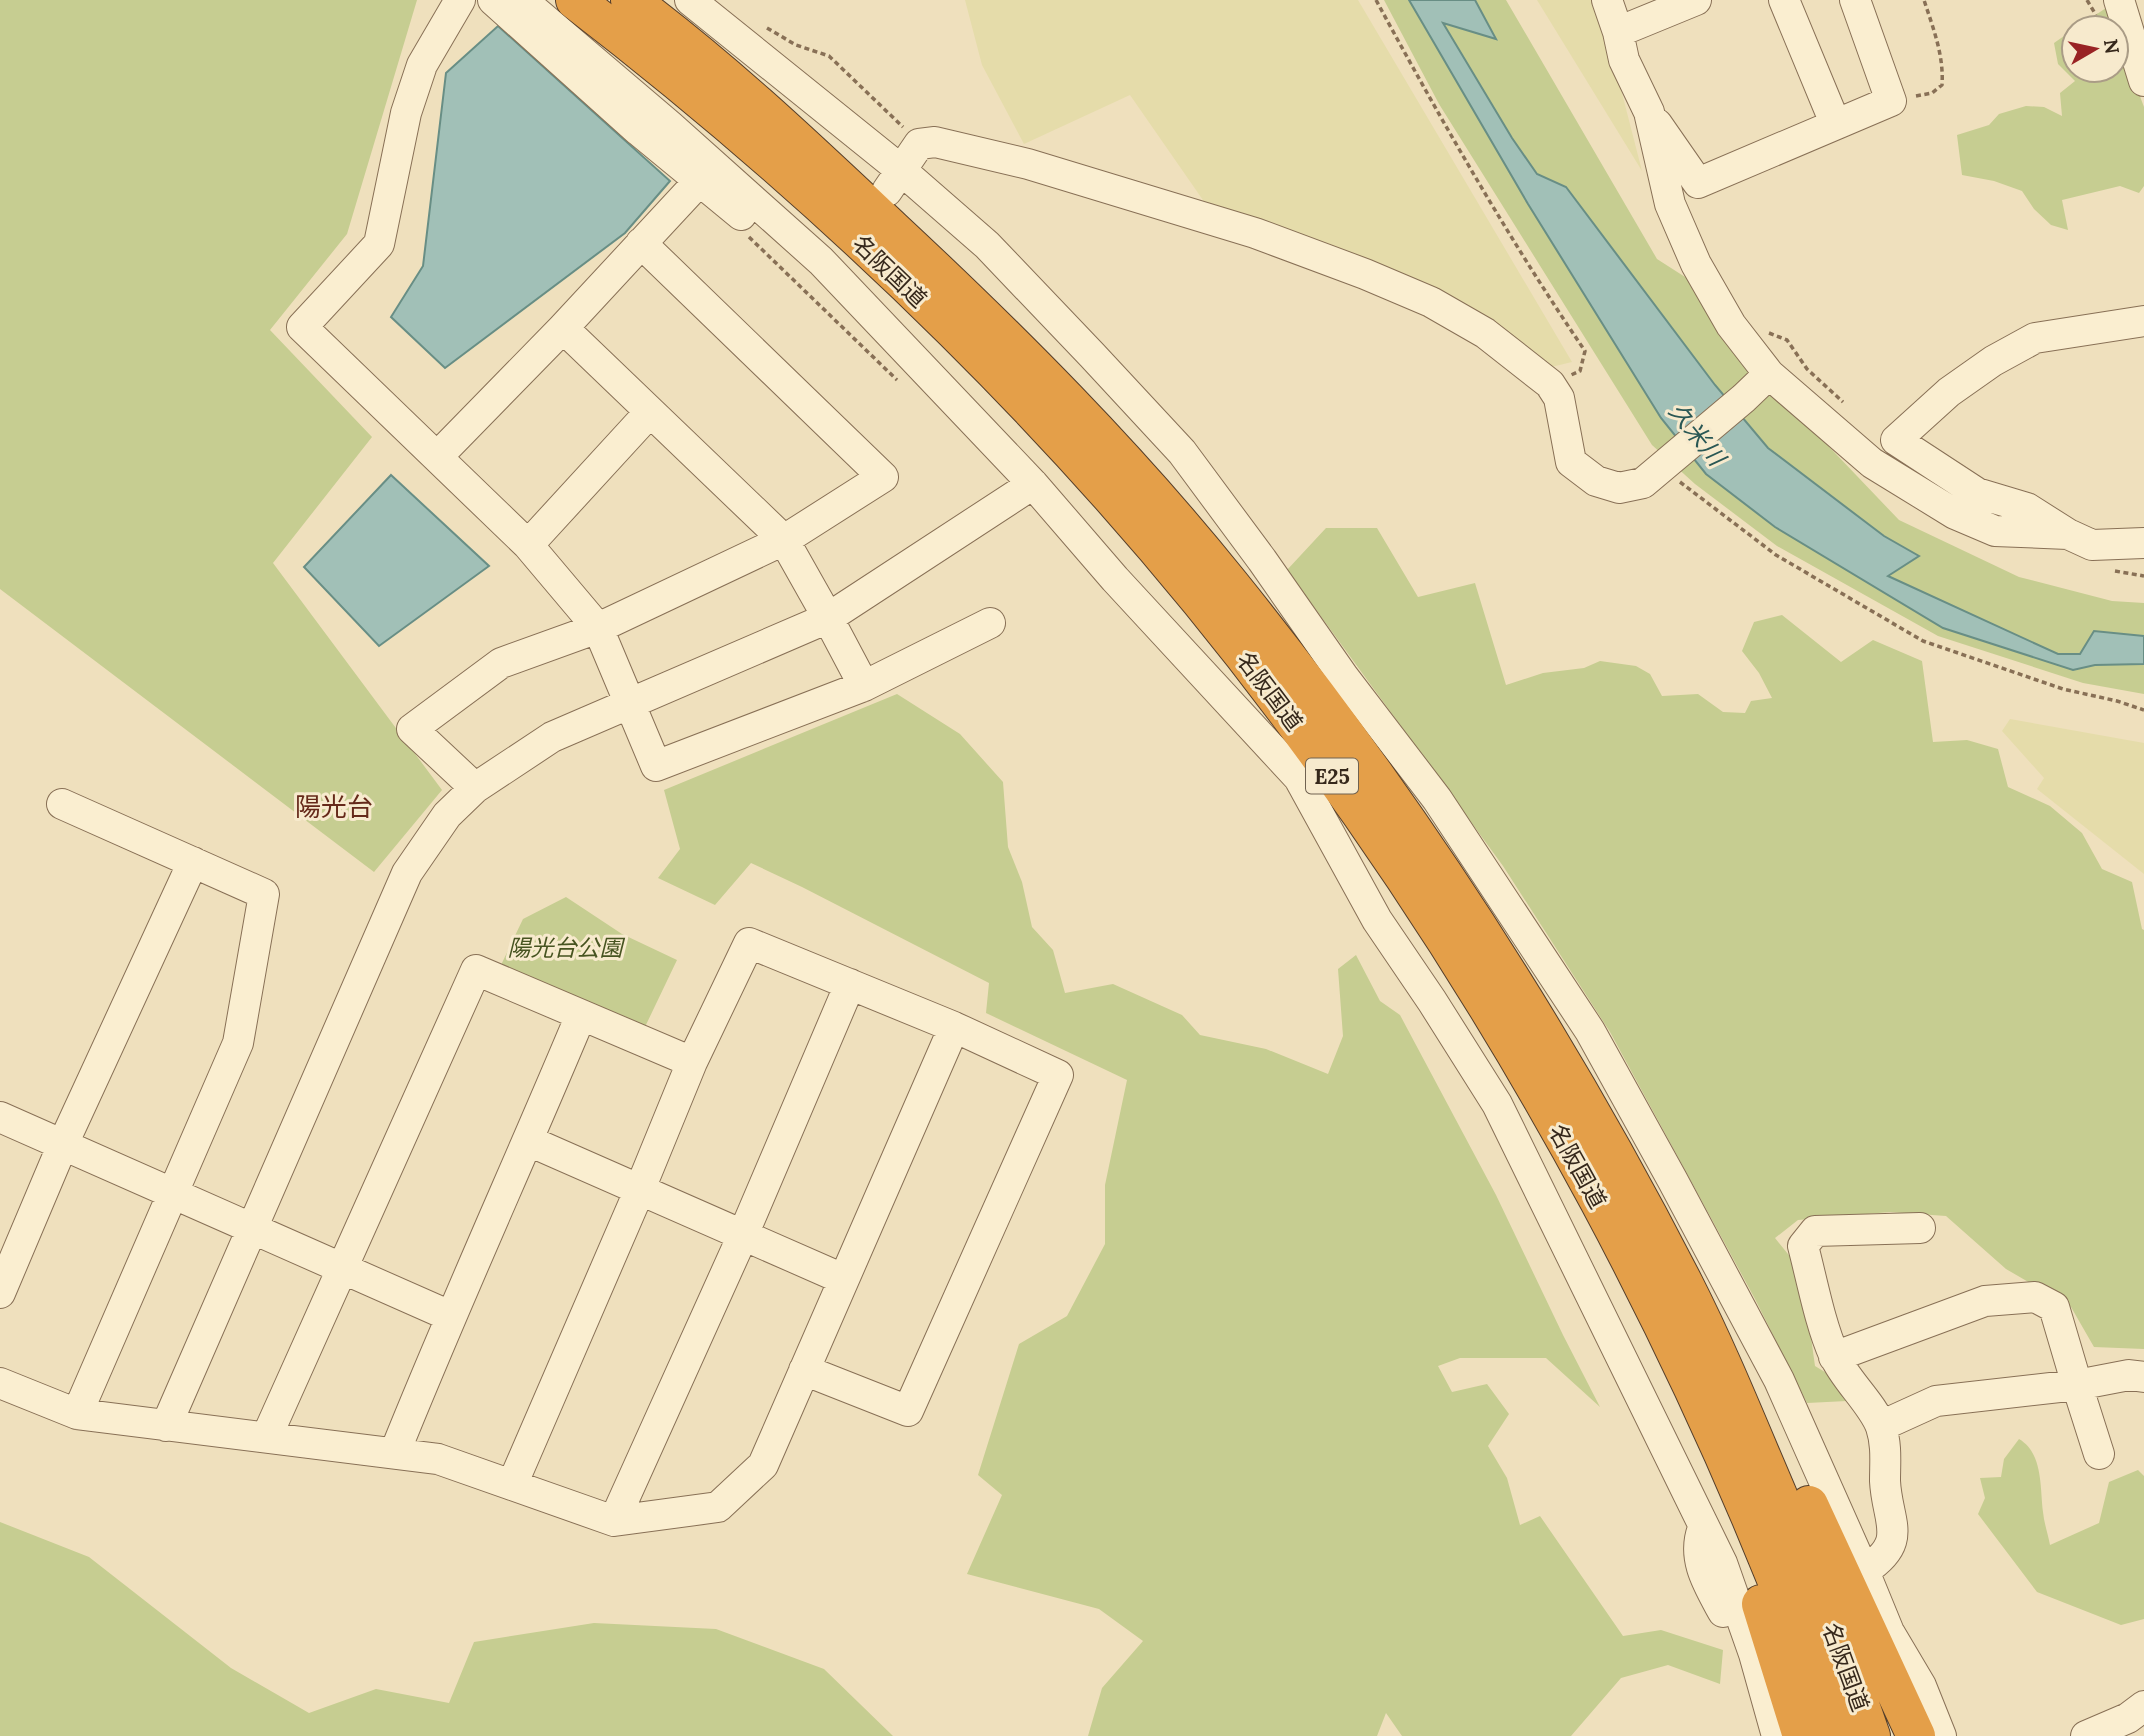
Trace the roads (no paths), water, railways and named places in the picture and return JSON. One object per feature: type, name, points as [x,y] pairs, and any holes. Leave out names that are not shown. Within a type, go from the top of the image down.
[{"type":"highway","name":"名阪国道","points":[[575,0],[722,117],[824,209],[1009,386],[1111,498],[1203,606],[1285,709],[1444,937],[1515,1052],[1588,1182],[1712,1429],[1770,1562],[1835,1736]]},
{"type":"highway","name":"名阪国道","points":[[630,0],[740,89],[935,269],[1028,361],[1135,474],[1228,582],[1398,809],[1477,926],[1546,1036],[1686,1287],[1801,1550],[1871,1736]]},
{"type":"highway","points":[[643,0],[766,103],[841,181]]},
{"type":"highway","points":[[1515,1052],[1564,1160],[1692,1418],[1756,1589],[1802,1736]]},
{"type":"highway","points":[[1686,1287],[1761,1416],[1813,1513],[1916,1736]]},
{"type":"street","points":[[460,0],[422,65],[406,113],[379,244],[302,327],[528,545],[598,628],[656,766],[864,687],[990,623]]},
{"type":"street","points":[[493,0],[639,131],[799,262],[828,254]]},
{"type":"street","points":[[522,0],[670,126],[828,254],[1115,579],[1298,778],[1377,920],[1497,1104],[1722,1563],[1745,1628],[1777,1736]]},
{"type":"street","points":[[690,0],[894,180],[987,246],[1182,452],[1343,676],[1437,799],[1590,1031],[1667,1169],[1779,1380],[1889,1632],[1921,1686],[1941,1736]]},
{"type":"street","points":[[1607,0],[1618,32],[1623,60],[1649,113],[1698,183],[1891,101],[1855,0]]},
{"type":"street","points":[[1618,32],[1696,0]]},
{"type":"street","points":[[1784,0],[1835,123]]},
{"type":"street","points":[[2119,0],[2144,81]]},
{"type":"street","points":[[1649,113],[1670,204],[1696,264],[1731,325],[1769,374],[1872,463],[1955,514],[1995,531],[2068,534]]},
{"type":"street","points":[[894,180],[919,144],[935,142],[1028,164],[1255,233],[1431,302],[1485,333],[1550,384],[1559,398],[1572,462],[1596,481],[1619,488],[1643,483],[1769,374]]},
{"type":"street","points":[[437,457],[563,328],[691,190]]},
{"type":"street","points":[[475,788],[412,729],[501,663],[598,628],[784,540],[883,477],[641,243]]},
{"type":"street","points":[[2144,321],[2035,338],[1993,361],[1949,392],[1896,440],[1978,492],[2027,508],[2068,534],[2092,545],[2130,543],[2144,556]]},
{"type":"street","points":[[563,328],[784,540],[864,687]]},
{"type":"street","points":[[528,545],[650,412]]},
{"type":"street","points":[[166,1426],[407,873],[447,816],[475,788],[552,737],[828,618],[1033,484]]},
{"type":"street","points":[[62,804],[264,894],[238,1044],[77,1414]]},
{"type":"street","points":[[0,1293],[63,1144],[193,862]]},
{"type":"street","points":[[512,1485],[692,1062],[749,943],[954,1027],[1058,1075],[908,1411],[804,1370]]},
{"type":"street","points":[[267,1436],[476,970],[692,1062]]},
{"type":"street","points":[[614,1521],[743,1235],[850,984]]},
{"type":"street","points":[[395,1452],[450,1316],[529,1141],[581,1015]]},
{"type":"street","points":[[0,1383],[77,1414],[438,1459],[614,1521],[718,1507],[763,1465],[954,1027]]},
{"type":"street","points":[[0,1117],[450,1316]]},
{"type":"street","points":[[529,1141],[843,1279]]},
{"type":"street","points":[[1864,1570],[1881,1560],[1891,1543],[1894,1529],[1885,1483],[1886,1454],[1881,1426],[1834,1357],[1803,1246],[1815,1231],[1920,1228]]},
{"type":"street","points":[[1834,1357],[1985,1301],[2035,1297],[2054,1307],[2099,1454]]},
{"type":"street","points":[[1881,1426],[1936,1401],[2077,1385],[2129,1375],[2144,1377]]},
{"type":"street","points":[[1704,1525],[1698,1541],[1702,1571],[1725,1615],[1740,1652],[1765,1736]]},
{"type":"street","points":[[2086,1736],[2128,1718],[2144,1706]]},
{"type":"water","name":"久米川","points":[[1409,0],[1475,0],[1496,39],[1443,23],[1512,138],[1537,174],[1566,187],[1715,385],[1768,448],[1884,536],[1919,556],[1888,576],[2058,654],[2080,654],[2094,631],[2144,636],[2144,664],[2095,665],[2073,670],[1943,628],[1775,527],[1706,474],[1661,418],[1528,204]]},
{"type":"water","points":[[498,26],[670,181],[625,233],[445,368],[391,317],[423,266],[446,73]]},
{"type":"water","points":[[391,475],[489,566],[379,646],[304,567]]},
{"type":"district","name":"陽光台","points":[[334,806]]},
{"type":"park label","name":"陽光台公園","points":[[565,947]]}]
